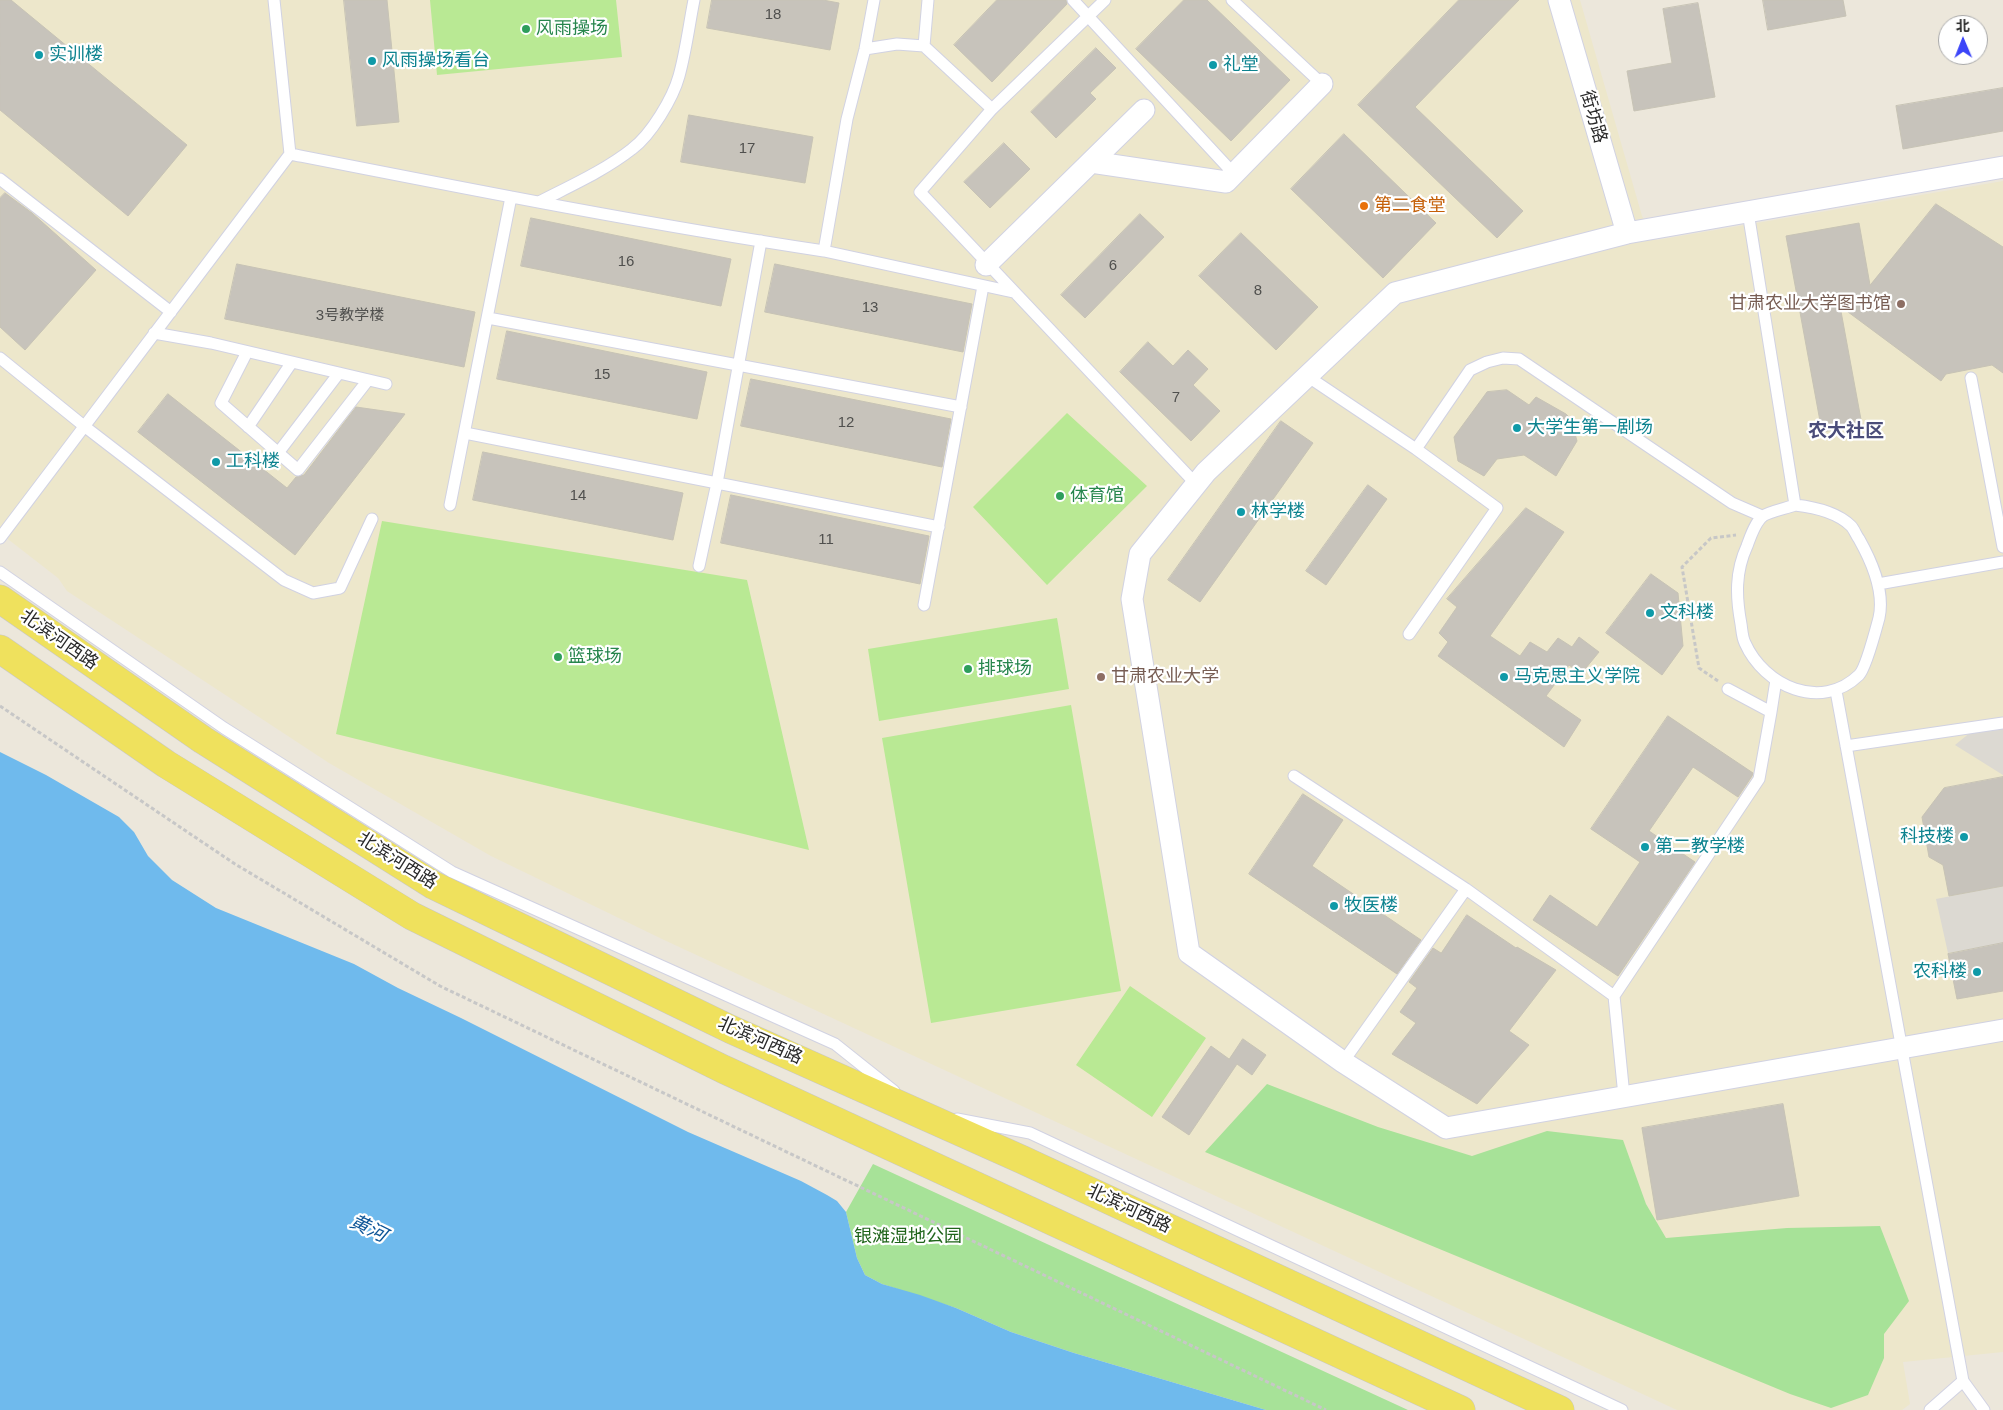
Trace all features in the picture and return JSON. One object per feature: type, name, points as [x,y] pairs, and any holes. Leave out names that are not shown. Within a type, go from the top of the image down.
[{"type":"main road","name":"北滨河西路","points":[[0,599],[203,740],[433,884],[730,1029],[920,1113],[1560,1410]]},
{"type":"main road","points":[[0,649],[166,764],[412,916],[723,1068],[1461,1410]]},
{"type":"main road","points":[[900,1151],[920,1113]]},
{"type":"street","name":"街坊路","points":[[1559,0],[1627,233]]},
{"type":"street","points":[[1091,162],[1226,182],[1322,84]]},
{"type":"street","points":[[986,265],[1144,110]]},
{"type":"street","points":[[2003,167],[1627,233],[1395,293],[1206,472],[1140,554],[1132,598],[1189,953],[1343,1062],[1446,1128],[2003,1030]]},
{"type":"lane","points":[[0,538],[290,154],[274,0]]},
{"type":"lane","points":[[539,202],[594,174],[633,149],[650,130],[669,100],[679,77],[694,0]]},
{"type":"lane","points":[[824,251],[847,119],[865,49],[874,0]]},
{"type":"lane","points":[[924,46],[928,0]]},
{"type":"lane","points":[[1073,0],[1234,174]]},
{"type":"lane","points":[[1104,0],[992,109],[920,192],[986,265],[1196,484]]},
{"type":"lane","points":[[1232,0],[1322,84]]},
{"type":"lane","points":[[865,49],[896,44],[924,46],[992,109]]},
{"type":"lane","points":[[290,154],[511,197],[824,251],[1013,292]]},
{"type":"lane","points":[[0,179],[170,312]]},
{"type":"lane","points":[[450,505],[511,197]]},
{"type":"lane","points":[[1748,212],[1795,505]]},
{"type":"lane","points":[[699,566],[718,483],[761,241]]},
{"type":"lane","points":[[924,605],[983,286]]},
{"type":"lane","points":[[488,318],[961,407]]},
{"type":"lane","points":[[154,333],[248,352],[386,384]]},
{"type":"lane","points":[[248,352],[221,403],[298,470],[368,380]]},
{"type":"lane","points":[[0,358],[84,426],[284,580],[313,593],[340,588],[372,519]]},
{"type":"lane","points":[[1416,449],[1470,370],[1486,362],[1504,358],[1519,359],[1732,502],[1762,516]]},
{"type":"lane","points":[[248,427],[292,362]]},
{"type":"lane","points":[[278,453],[339,373]]},
{"type":"lane","points":[[1307,376],[1416,449],[1497,508],[1409,634]]},
{"type":"lane","points":[[1971,378],[2003,546]]},
{"type":"lane","points":[[465,433],[939,526]]},
{"type":"lane","points":[[1795,505],[1813,507],[1837,517],[1851,526],[1869,556],[1878,584],[1881,607],[1874,636],[1860,674],[1836,691],[1812,694],[1776,680],[1754,661],[1744,641],[1736,598],[1741,559],[1762,516],[1795,505]]},
{"type":"lane","points":[[1878,584],[2003,562]]},
{"type":"lane","points":[[0,572],[224,728],[452,872],[835,1044],[920,1113],[1030,1133],[1622,1410]]},
{"type":"lane","points":[[1624,1096],[1614,996],[1759,779],[1776,680]]},
{"type":"lane","points":[[1728,689],[1771,712]]},
{"type":"lane","points":[[1836,691],[1963,1381],[1984,1410]]},
{"type":"lane","points":[[1846,746],[2003,723]]},
{"type":"lane","points":[[1294,776],[1466,889],[1614,996]]},
{"type":"lane","points":[[1343,1062],[1466,889]]},
{"type":"lane","points":[[1930,1410],[1963,1381]]},
{"type":"path","points":[[1728,689],[1699,668],[1682,567],[1711,538],[1753,532]]},
{"type":"path","points":[[0,706],[234,864],[440,986],[1326,1410]]},
{"type":"shaded area","name":"甘肃农业大学","points":[[0,0],[1580,0],[1642,216],[1657,240],[2003,181],[2003,1352],[1903,1362],[1910,1404],[1902,1410],[1677,1410],[662,939],[491,856],[329,763],[67,591],[58,578],[0,533]]},
{"type":"shaded area","points":[[2003,720],[2003,775],[1955,745],[1971,732]]},
{"type":"shaded area","points":[[2003,886],[2003,943],[1948,953],[1936,899]]},
{"type":"green space","name":"风雨操场","points":[[430,0],[616,0],[622,57],[437,75]]},
{"type":"green space","name":"体育馆","points":[[1067,413],[1147,486],[1047,585],[973,507]]},
{"type":"green space","name":"篮球场","points":[[382,521],[747,580],[809,850],[336,734]]},
{"type":"green space","name":"排球场","points":[[1057,618],[1069,689],[879,721],[868,649]]},
{"type":"green space","points":[[1071,705],[1121,991],[931,1023],[882,738]]},
{"type":"green space","points":[[1130,986],[1206,1038],[1152,1117],[1076,1065]]},
{"type":"green space","points":[[1267,1084],[1378,1127],[1472,1156],[1547,1131],[1623,1140],[1646,1204],[1666,1238],[1787,1228],[1880,1226],[1909,1301],[1884,1334],[1884,1358],[1868,1395],[1831,1408],[1790,1394],[1205,1152]]},
{"type":"green space","name":"银滩湿地公园","points":[[873,1164],[1408,1410],[1266,1410],[1074,1353],[1011,1332],[956,1308],[882,1284],[865,1275],[857,1258],[846,1212]]},
{"type":"water","name":"黄河","points":[[0,752],[46,775],[119,817],[134,832],[148,856],[172,880],[216,908],[354,964],[398,988],[688,1132],[801,1181],[837,1201],[846,1212],[857,1258],[865,1275],[882,1284],[920,1295],[956,1308],[1011,1332],[1074,1353],[1266,1410],[0,1410]]},
{"type":"building","name":"实训楼","points":[[0,0],[11,0],[187,145],[128,216],[0,110]]},
{"type":"building","name":"风雨操场看台","points":[[344,0],[387,0],[399,122],[357,126]]},
{"type":"building","points":[[712,0],[823,0],[839,3],[830,50],[707,28]]},
{"type":"building","points":[[997,0],[1066,0],[1067,4],[992,82],[954,45]]},
{"type":"building","name":"礼堂","points":[[1184,0],[1207,0],[1290,80],[1231,141],[1136,49]]},
{"type":"building","points":[[1459,0],[1519,0],[1415,107],[1523,211],[1497,238],[1358,105]]},
{"type":"building","points":[[1763,0],[1843,0],[1846,16],[1768,30]]},
{"type":"building","points":[[1698,3],[1715,97],[1634,111],[1627,71],[1672,63],[1663,9]]},
{"type":"building","points":[[1096,48],[1116,68],[1090,93],[1096,99],[1056,138],[1031,112]]},
{"type":"building","points":[[2003,88],[2003,131],[1903,149],[1896,106]]},
{"type":"building","points":[[689,115],[813,137],[805,183],[681,162]]},
{"type":"building","name":"第二食堂","points":[[1344,134],[1436,223],[1383,278],[1291,189]]},
{"type":"building","points":[[1004,143],[1030,169],[990,208],[964,182]]},
{"type":"building","points":[[5,193],[32,213],[96,270],[25,350],[0,327],[0,198]]},
{"type":"building","name":"甘肃农业大学图书馆","points":[[1936,204],[2003,247],[2003,373],[1992,365],[1946,374],[1941,381],[1840,306],[1862,425],[1822,432],[1786,236],[1859,223],[1870,285]]},
{"type":"building","points":[[1140,214],[1164,237],[1085,318],[1061,295]]},
{"type":"building","points":[[531,218],[731,259],[721,306],[521,266]]},
{"type":"building","points":[[1241,233],[1318,307],[1276,350],[1199,276]]},
{"type":"building","points":[[237,264],[475,312],[464,367],[225,319]]},
{"type":"building","points":[[775,264],[972,304],[963,352],[765,312]]},
{"type":"building","points":[[507,331],[707,372],[697,419],[497,379]]},
{"type":"building","points":[[1148,342],[1173,366],[1188,350],[1208,369],[1193,385],[1220,411],[1191,441],[1120,372]]},
{"type":"building","points":[[751,379],[951,419],[942,467],[741,426]]},
{"type":"building","name":"大学生第一剧场","points":[[1507,390],[1529,405],[1536,397],[1566,414],[1571,419],[1577,441],[1556,476],[1524,455],[1497,459],[1484,476],[1458,461],[1454,437],[1487,392]]},
{"type":"building","name":"工科楼","points":[[168,394],[287,488],[296,477],[304,475],[356,407],[405,414],[295,555],[138,432]]},
{"type":"building","name":"林学楼","points":[[1281,421],[1313,443],[1200,602],[1168,580]]},
{"type":"building","points":[[483,452],[683,493],[673,540],[473,500]]},
{"type":"building","points":[[1368,485],[1387,499],[1326,585],[1306,571]]},
{"type":"building","points":[[731,495],[929,536],[920,584],[721,543]]},
{"type":"building","points":[[1526,508],[1564,532],[1490,636],[1520,656],[1530,642],[1547,652],[1558,638],[1572,647],[1579,637],[1599,652],[1581,674],[1569,665],[1546,696],[1581,720],[1564,747],[1438,656],[1448,642],[1439,633],[1457,607],[1447,599]]},
{"type":"building","name":"文科楼","points":[[1651,574],[1678,593],[1683,646],[1662,675],[1606,633]]},
{"type":"building","name":"第二教学楼","points":[[1668,716],[1753,773],[1738,797],[1693,767],[1649,831],[1695,862],[1618,976],[1533,920],[1550,895],[1597,927],[1640,862],[1591,829]]},
{"type":"building","name":"科技楼","points":[[2003,777],[2003,886],[1949,896],[1943,865],[1929,857],[1922,817],[1944,788]]},
{"type":"building","name":"牧医楼","points":[[1303,794],[1343,820],[1312,866],[1421,940],[1397,974],[1249,874]]},
{"type":"building","points":[[1467,915],[1516,948],[1556,970],[1509,1031],[1529,1045],[1477,1104],[1392,1054],[1416,1023],[1400,1012],[1417,988],[1409,982],[1433,948],[1441,953]]},
{"type":"building","name":"农科楼","points":[[2003,943],[2003,991],[1957,999],[1948,954]]},
{"type":"building","points":[[1243,1039],[1266,1055],[1252,1075],[1237,1064],[1189,1135],[1162,1117],[1211,1046],[1229,1059]]},
{"type":"building","points":[[1783,1104],[1799,1196],[1657,1220],[1642,1128]]},
{"type":"place","name":"风雨操场","points":[[526,29]]},
{"type":"place","name":"实训楼","points":[[39,55]]},
{"type":"place","name":"风雨操场看台","points":[[372,61]]},
{"type":"place","name":"礼堂","points":[[1213,65]]},
{"type":"place","name":"第二食堂","points":[[1364,206]]},
{"type":"place","name":"甘肃农业大学图书馆","points":[[1901,304]]},
{"type":"place","name":"大学生第一剧场","points":[[1517,428]]},
{"type":"place","name":"工科楼","points":[[216,462]]},
{"type":"place","name":"体育馆","points":[[1060,496]]},
{"type":"place","name":"林学楼","points":[[1241,512]]},
{"type":"place","name":"文科楼","points":[[1650,613]]},
{"type":"place","name":"篮球场","points":[[558,657]]},
{"type":"place","name":"排球场","points":[[968,669]]},
{"type":"place","name":"甘肃农业大学","points":[[1101,677]]},
{"type":"place","name":"马克思主义学院","points":[[1504,677]]},
{"type":"place","name":"科技楼","points":[[1964,837]]},
{"type":"place","name":"第二教学楼","points":[[1645,847]]},
{"type":"place","name":"牧医楼","points":[[1334,906]]},
{"type":"place","name":"农科楼","points":[[1977,972]]},
{"type":"district","name":"农大社区","points":[[1846,432]]}]
